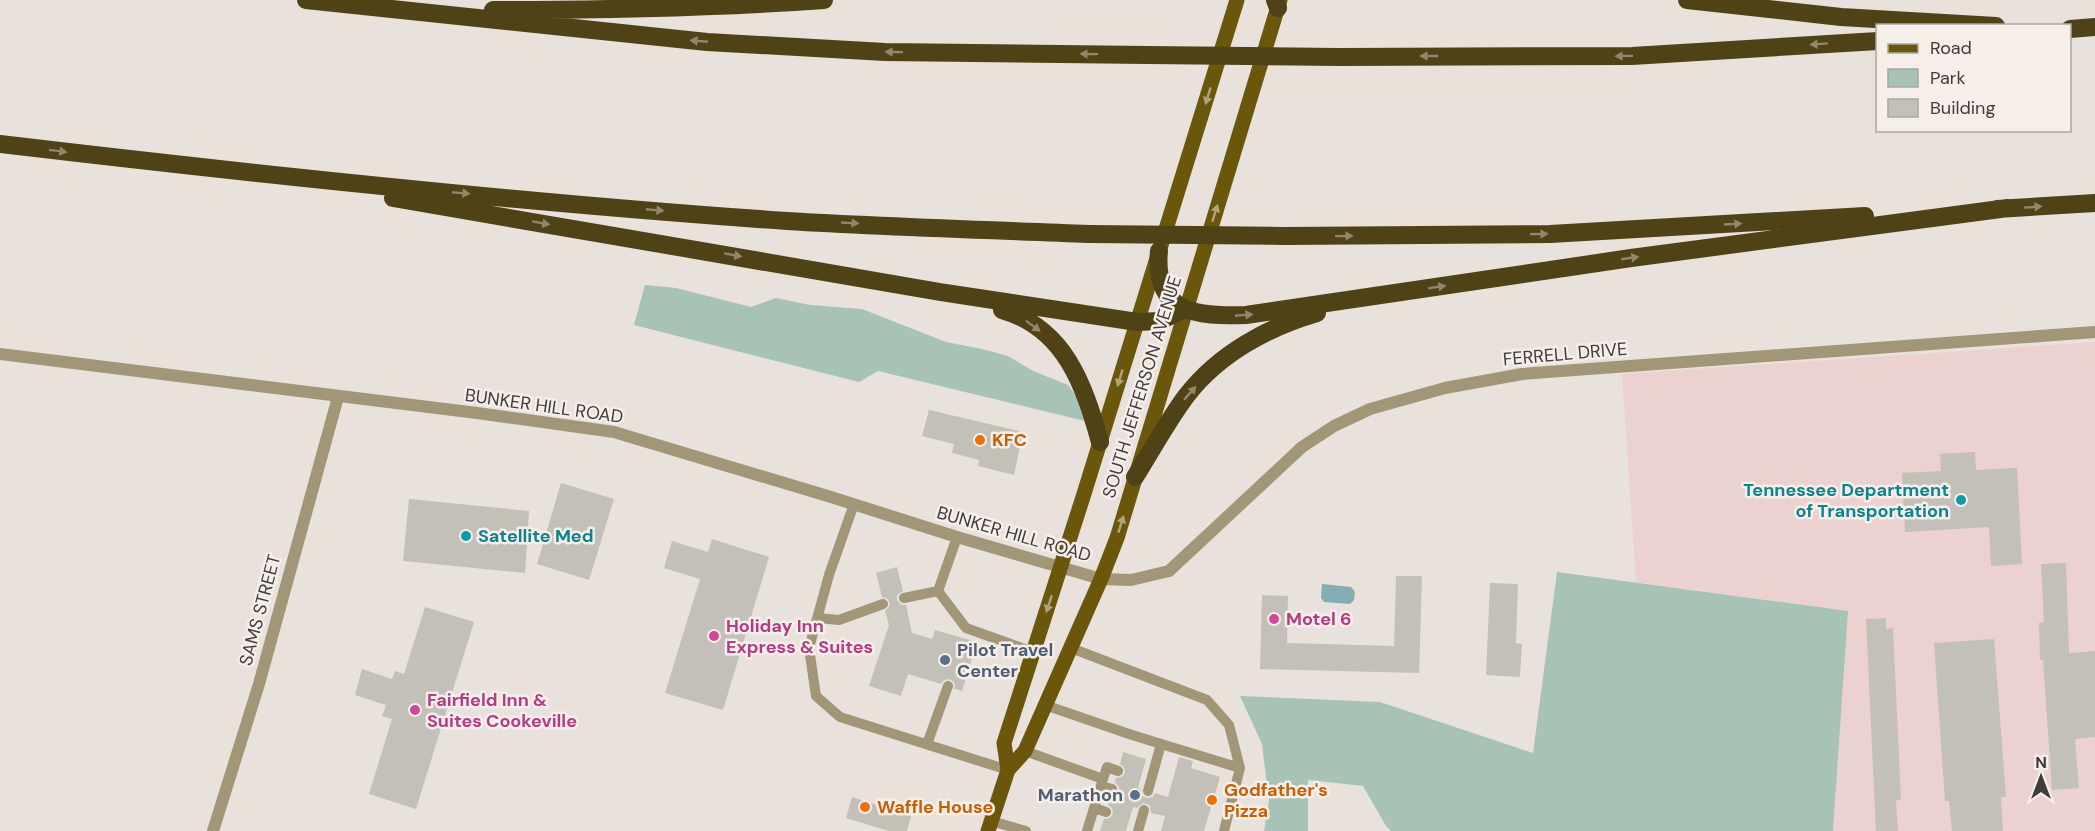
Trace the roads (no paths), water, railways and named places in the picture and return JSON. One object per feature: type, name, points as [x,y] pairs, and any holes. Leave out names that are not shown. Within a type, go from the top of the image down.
[{"type":"highway","points":[[306,0],[707,42],[885,52],[1339,57],[1632,56],[1876,40]]},
{"type":"highway","points":[[388,10],[596,10],[753,5],[824,0]]},
{"type":"highway","points":[[1687,0],[1841,17],[1962,24]]},
{"type":"highway","points":[[2071,29],[2095,27]]},
{"type":"highway","points":[[0,144],[256,174],[788,221],[1089,234],[1285,236],[1550,234],[2095,203]]},
{"type":"highway","points":[[256,174],[940,292],[1137,322],[1159,321],[1186,309]]},
{"type":"highway","points":[[1160,251],[1160,277],[1167,296],[1186,309],[1213,315],[1246,315],[1631,258],[2008,208]]},
{"type":"highway","points":[[940,292],[1020,315],[1057,344],[1075,370],[1091,410],[1100,442]]},
{"type":"highway","points":[[1136,477],[1187,394],[1218,364],[1257,336],[1303,317],[1379,296]]},
{"type":"main road","name":"SOUTH JEFFERSON AVENUE","points":[[1008,770],[1004,743],[1237,0]]},
{"type":"main road","name":"SOUTH JEFFERSON AVENUE","points":[[989,826],[1008,770],[1025,751],[1117,538],[1278,3]]},
{"type":"street","name":"FERRELL DRIVE","points":[[1101,579],[1131,580],[1169,571],[1302,447],[1334,426],[1371,409],[1445,388],[1522,374],[2095,332]]},
{"type":"street","name":"BUNKER HILL ROAD","points":[[0,354],[614,432],[1101,579]]},
{"type":"street","name":"SAMS STREET","points":[[213,831],[259,684],[338,397]]},
{"type":"lane","points":[[854,504],[829,575],[809,648],[816,696],[840,717],[1008,770]]},
{"type":"lane","points":[[938,591],[957,537]]},
{"type":"lane","points":[[904,598],[938,591]]},
{"type":"lane","points":[[938,591],[964,633],[1033,652]]},
{"type":"lane","points":[[818,618],[839,620],[883,604]]},
{"type":"lane","points":[[1071,648],[1207,700],[1229,725],[1240,768],[1224,831]]},
{"type":"lane","points":[[927,744],[948,686]]},
{"type":"lane","points":[[1045,705],[1240,768]]},
{"type":"lane","points":[[1147,783],[1161,744]]},
{"type":"lane","points":[[1025,751],[1102,782],[1112,789]]},
{"type":"lane","points":[[1091,830],[1094,808],[1107,767],[1118,771]]},
{"type":"lane","points":[[1094,808],[1106,812]]},
{"type":"lane","points":[[1136,825],[1144,810]]},
{"type":"lane","points":[[989,826],[1026,831]]},
{"type":"water","points":[[1322,584],[1351,587],[1355,592],[1354,600],[1350,604],[1324,602],[1321,598]]},
{"type":"place","name":"KFC","points":[[980,440]]},
{"type":"place","name":"Tennessee Department of Transportation","points":[[1961,500]]},
{"type":"place","name":"Satellite Med","points":[[466,536]]},
{"type":"place","name":"Motel 6","points":[[1274,619]]},
{"type":"place","name":"Holiday Inn Express & Suites","points":[[714,636]]},
{"type":"place","name":"Pilot Travel Center","points":[[945,660]]},
{"type":"place","name":"Fairfield Inn & Suites Cookeville","points":[[415,710]]},
{"type":"place","name":"Marathon","points":[[1135,795]]},
{"type":"place","name":"Godfather's Pizza","points":[[1212,800]]},
{"type":"place","name":"Waffle House","points":[[865,807]]}]
